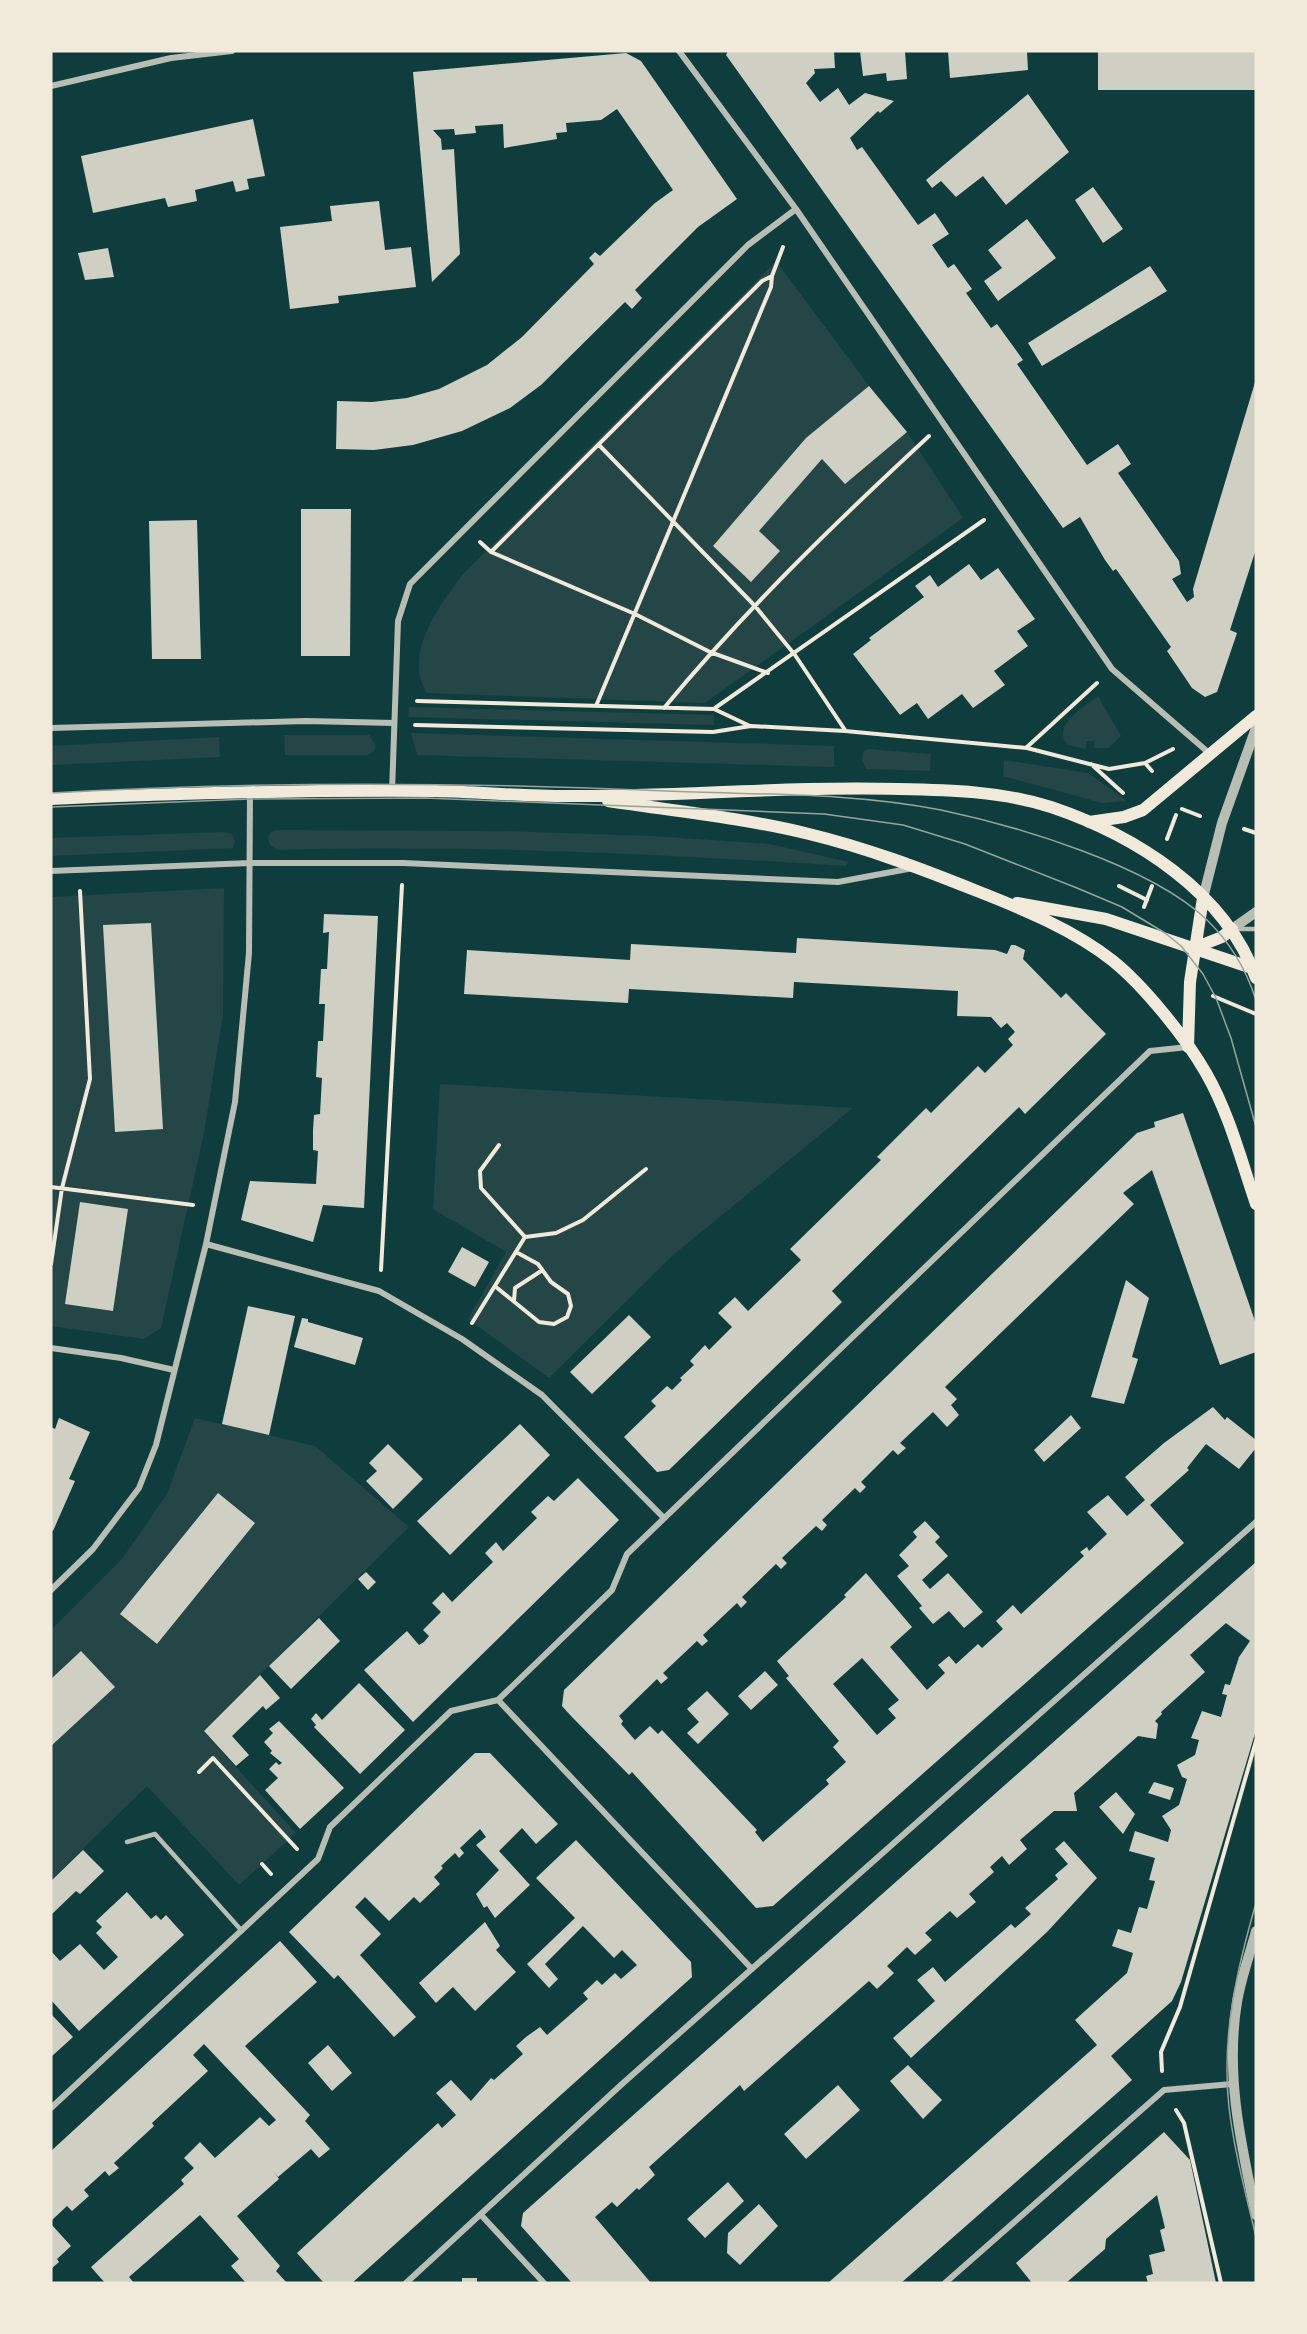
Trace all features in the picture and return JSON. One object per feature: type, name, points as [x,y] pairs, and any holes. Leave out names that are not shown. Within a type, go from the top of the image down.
[{"type":"main road","points":[[1088,823],[1124,817],[1143,810],[1256,716]]},
{"type":"main road","points":[[51,800],[250,793],[392,792],[577,796],[849,788],[945,790],[996,794],[1050,807],[1120,837],[1160,860],[1203,898],[1232,929],[1255,971]]},
{"type":"main road","points":[[577,796],[807,833],[857,847],[1000,900],[1085,941],[1114,962],[1139,987],[1206,1073],[1222,1106],[1256,1204]]},
{"type":"main road","points":[[1188,1047],[1194,948],[1203,898]]},
{"type":"main road","points":[[1000,900],[1106,919],[1255,971]]},
{"type":"main road","points":[[1194,948],[1222,937],[1232,929]]},
{"type":"street","points":[[166,51],[171,58]]},
{"type":"street","points":[[51,86],[171,58],[232,51]]},
{"type":"street","points":[[679,51],[796,209],[1112,669],[1209,753]]},
{"type":"street","points":[[392,792],[398,621],[410,584],[748,245],[796,209]]},
{"type":"street","points":[[51,728],[306,721],[394,723]]},
{"type":"street","points":[[1203,898],[1222,823],[1256,729]]},
{"type":"street","points":[[51,1590],[93,1549],[139,1488],[156,1445],[206,1244],[235,1102],[249,953],[250,793]]},
{"type":"street","points":[[51,871],[250,863],[403,863],[838,882],[916,867]]},
{"type":"street","points":[[1232,929],[1256,912]]},
{"type":"street","points":[[51,2108],[318,1859],[330,1827],[452,1711],[498,1700],[612,1590],[627,1554],[1150,1051],[1188,1047]]},
{"type":"street","points":[[206,1244],[380,1291],[462,1339],[542,1395],[664,1518]]},
{"type":"street","points":[[51,1348],[122,1358],[174,1370]]},
{"type":"street","points":[[406,2283],[482,2216],[496,2197],[1256,1522]]},
{"type":"street","points":[[498,1700],[752,1969]]},
{"type":"street","points":[[1256,1931],[1237,2001],[1232,2085],[1235,2115],[1256,2215]]},
{"type":"street","points":[[945,2283],[1164,2090],[1232,2085]]},
{"type":"street","points":[[482,2216],[544,2283]]},
{"type":"lane","points":[[1232,929],[1256,928]]},
{"type":"lane","points":[[127,1842],[155,1834],[242,1930]]},
{"type":"path","points":[[596,706],[771,287],[772,276],[796,209]]},
{"type":"path","points":[[491,552],[762,281],[772,276]]},
{"type":"path","points":[[664,708],[710,652],[755,606],[851,508],[942,424]]},
{"type":"path","points":[[600,445],[755,606],[795,655],[845,730]]},
{"type":"path","points":[[714,709],[795,655],[1000,509]]},
{"type":"path","points":[[464,528],[491,552],[634,614],[710,652],[768,673]]},
{"type":"path","points":[[1027,748],[1112,669]]},
{"type":"path","points":[[394,701],[714,709],[751,726]]},
{"type":"path","points":[[394,723],[713,732],[751,726],[845,730],[1027,748],[1109,769],[1145,762],[1193,739]]},
{"type":"path","points":[[1145,762],[1168,790]]},
{"type":"path","points":[[1090,763],[1143,810]]},
{"type":"path","points":[[380,1291],[403,863]]},
{"type":"path","points":[[51,1264],[62,1188],[90,1078],[79,869]]},
{"type":"path","points":[[1119,886],[1147,900]]},
{"type":"path","points":[[499,1145],[480,1171],[481,1188],[525,1237]]},
{"type":"path","points":[[525,1237],[556,1233],[583,1220],[646,1169]]},
{"type":"path","points":[[51,1187],[212,1208]]},
{"type":"path","points":[[462,1339],[525,1237]]},
{"type":"path","points":[[496,1287],[539,1322],[554,1324],[567,1317],[571,1306],[568,1294],[541,1271],[538,1264],[516,1252]]},
{"type":"path","points":[[514,1302],[515,1288],[541,1271]]},
{"type":"path","points":[[1221,2283],[1184,2123],[1164,2090],[1161,2052],[1180,2007],[1256,1741]]},
{"type":"path","points":[[199,1772],[213,1758],[311,1865]]},
{"type":"shaded area","points":[[776,261],[869,386],[907,432],[963,518],[705,703],[427,693],[420,678],[421,647],[435,616],[462,575]]},
{"type":"shaded area","points":[[1098,696],[1121,736],[1108,748],[1094,748],[1094,741],[1086,741],[1086,749],[1068,745],[1063,731],[1066,724],[1071,717]]},
{"type":"shaded area","points":[[409,707],[714,715],[714,725],[408,717]]},
{"type":"shaded area","points":[[411,733],[834,746],[834,767],[417,755]]},
{"type":"shaded area","points":[[284,735],[369,735],[376,746],[374,751],[368,755],[285,755]]},
{"type":"shaded area","points":[[219,737],[220,757],[51,765],[51,746]]},
{"type":"shaded area","points":[[868,749],[931,754],[930,771],[866,769],[862,759],[863,752]]},
{"type":"shaded area","points":[[1004,760],[1088,773],[1127,801],[1102,803],[1003,776]]},
{"type":"shaded area","points":[[277,830],[500,831],[651,836],[770,844],[848,862],[846,866],[491,849],[277,850],[270,845],[268,838],[271,832]]},
{"type":"shaded area","points":[[224,832],[232,834],[235,841],[233,848],[51,856],[51,838]]},
{"type":"shaded area","points":[[224,888],[223,1015],[204,1133],[161,1328],[144,1339],[51,1326],[51,897]]},
{"type":"shaded area","points":[[440,1084],[853,1108],[673,1255],[549,1378],[468,1319],[506,1252],[433,1209]]},
{"type":"shaded area","points":[[195,1418],[315,1446],[409,1527],[203,1731],[296,1833],[239,1885],[147,1786],[51,1880],[51,1630],[122,1559],[167,1494]]},
{"type":"building","points":[[728,51],[834,51],[835,68],[814,69],[815,73],[806,83],[820,102],[838,88],[849,105],[865,93],[894,101],[880,113],[878,111],[850,138],[857,150],[862,147],[918,225],[935,213],[949,234],[932,245],[948,268],[954,264],[972,289],[966,293],[991,328],[997,324],[1023,360],[1017,364],[1087,465],[1118,444],[1131,464],[1118,473],[1179,561],[1181,574],[1172,579],[1187,602],[1194,597],[1193,589],[1256,379],[1256,549],[1230,630],[1237,633],[1217,692],[1205,697],[1192,688],[1167,651],[1171,647],[1116,569],[1113,571],[1105,560],[1080,517],[1063,528],[726,55]]},
{"type":"building","points":[[860,51],[905,51],[907,79],[887,81],[886,73],[863,76]]},
{"type":"building","points":[[948,51],[1027,51],[1028,70],[950,78]]},
{"type":"building","points":[[1098,51],[1256,51],[1256,90],[1098,90]]},
{"type":"building","points":[[626,53],[641,61],[737,199],[698,227],[635,290],[642,298],[632,309],[625,302],[541,385],[510,408],[462,431],[413,445],[374,450],[336,449],[337,401],[372,402],[407,398],[439,389],[487,365],[522,337],[594,264],[589,258],[595,252],[600,256],[655,203],[673,190],[617,109],[601,120],[566,123],[567,132],[556,133],[557,139],[504,148],[503,124],[475,126],[476,133],[455,135],[454,129],[433,130],[441,139],[442,150],[454,149],[460,254],[432,282],[413,72]]},
{"type":"building","points":[[1028,94],[1069,152],[1006,205],[983,176],[956,197],[941,181],[932,188],[926,180]]},
{"type":"building","points":[[253,119],[265,176],[247,179],[249,189],[236,192],[233,181],[195,190],[197,201],[168,207],[165,198],[93,213],[81,156]]},
{"type":"building","points":[[1093,187],[1123,229],[1103,243],[1075,200]]},
{"type":"building","points":[[379,201],[385,250],[411,247],[416,287],[338,296],[339,303],[290,309],[280,227],[332,221],[330,206]]},
{"type":"building","points":[[1027,219],[1056,258],[998,301],[984,281],[1002,268],[988,250]]},
{"type":"building","points":[[108,248],[114,277],[85,280],[78,253]]},
{"type":"building","points":[[1150,266],[1167,291],[1042,366],[1028,343]]},
{"type":"building","points":[[869,386],[907,432],[845,484],[822,459],[759,531],[780,551],[751,582],[713,546],[806,438]]},
{"type":"building","points":[[301,509],[351,509],[350,656],[301,656]]},
{"type":"building","points":[[197,520],[201,659],[152,659],[149,521]]},
{"type":"building","points":[[969,564],[981,580],[998,568],[1035,619],[1017,631],[1028,646],[994,671],[1005,685],[973,708],[962,694],[928,719],[917,703],[900,715],[853,654],[871,640],[869,638],[924,597],[915,586],[930,575],[938,587]]},
{"type":"building","points":[[324,914],[378,916],[364,1208],[323,1205],[313,1242],[241,1220],[250,1181],[316,1184],[318,1151],[313,1150],[313,1130],[314,1115],[320,1114],[322,1078],[316,1077],[318,1041],[323,1041],[325,1004],[319,1004],[321,969],[327,969],[329,932],[323,933]]},
{"type":"building","points":[[151,923],[163,1129],[115,1132],[103,925]]},
{"type":"building","points":[[797,938],[995,950],[1007,954],[1011,945],[1015,945],[1025,950],[1023,959],[1061,998],[1066,993],[1106,1034],[1025,1114],[1019,1107],[832,1291],[842,1302],[669,1470],[657,1472],[624,1437],[656,1406],[651,1401],[667,1386],[672,1390],[682,1380],[680,1378],[694,1365],[690,1361],[705,1345],[709,1350],[732,1327],[718,1313],[735,1297],[748,1311],[801,1260],[790,1249],[881,1160],[877,1157],[926,1108],[931,1113],[978,1066],[985,1073],[1013,1045],[1008,1039],[1015,1032],[1007,1023],[1001,1028],[991,1017],[957,1016],[958,991],[794,982],[793,998],[629,989],[628,1003],[464,994],[467,950],[630,960],[631,944],[796,953]]},
{"type":"building","points":[[1183,1113],[1256,1324],[1256,1352],[1220,1365],[1152,1170],[1123,1193],[1134,1204],[945,1387],[957,1399],[951,1405],[959,1415],[947,1427],[933,1412],[900,1443],[906,1448],[898,1455],[893,1450],[861,1482],[866,1487],[860,1493],[855,1488],[822,1520],[827,1525],[822,1531],[816,1526],[782,1558],[787,1563],[781,1569],[776,1564],[742,1597],[747,1602],[741,1608],[737,1603],[703,1635],[708,1641],[702,1646],[697,1641],[663,1673],[668,1678],[661,1684],[657,1679],[619,1716],[623,1721],[621,1724],[635,1740],[650,1726],[658,1734],[662,1730],[757,1830],[755,1832],[763,1842],[829,1784],[826,1780],[846,1762],[833,1747],[839,1741],[786,1678],[789,1676],[777,1661],[846,1597],[844,1595],[866,1573],[912,1627],[890,1647],[927,1690],[945,1673],[938,1665],[949,1656],[956,1664],[978,1644],[982,1648],[1003,1629],[996,1621],[1013,1605],[1021,1614],[1084,1556],[1080,1552],[1087,1547],[1089,1551],[1107,1534],[1087,1512],[1108,1495],[1127,1516],[1145,1500],[1125,1477],[1164,1443],[1213,1407],[1225,1420],[1227,1417],[1256,1440],[1256,1448],[1239,1469],[1206,1444],[1187,1468],[1189,1470],[1150,1505],[1184,1543],[773,1906],[756,1908],[632,1772],[629,1775],[562,1706],[564,1690],[1137,1133],[1155,1127],[1154,1122]],"holes":[[[862,1658],[899,1700],[888,1709],[896,1718],[877,1735],[833,1684]]]},
{"type":"building","points":[[80,1202],[128,1209],[113,1311],[65,1304]]},
{"type":"building","points":[[462,1247],[489,1262],[475,1287],[448,1272]]},
{"type":"building","points":[[1126,1280],[1149,1298],[1132,1357],[1138,1359],[1124,1404],[1091,1397]]},
{"type":"building","points":[[248,1306],[295,1316],[269,1435],[222,1424]]},
{"type":"building","points":[[629,1315],[651,1337],[592,1394],[570,1372]]},
{"type":"building","points":[[302,1318],[308,1319],[308,1322],[363,1338],[355,1365],[294,1347]]},
{"type":"building","points":[[1071,1415],[1081,1428],[1044,1462],[1034,1450]]},
{"type":"building","points":[[59,1418],[90,1432],[69,1479],[75,1481],[53,1531],[51,1530],[51,1427],[55,1429]]},
{"type":"building","points":[[520,1424],[550,1455],[450,1555],[417,1521]]},
{"type":"building","points":[[388,1444],[423,1479],[393,1509],[366,1481],[377,1471],[369,1463]]},
{"type":"building","points":[[578,1478],[619,1520],[413,1722],[364,1670],[407,1631],[419,1645],[424,1642],[429,1636],[423,1630],[441,1612],[432,1603],[443,1592],[452,1602],[493,1562],[485,1553],[496,1542],[503,1551],[537,1518],[531,1512],[548,1496],[554,1501]]},
{"type":"building","points":[[218,1493],[255,1523],[157,1644],[120,1614]]},
{"type":"building","points":[[925,1521],[940,1537],[935,1542],[948,1556],[922,1580],[930,1589],[948,1573],[983,1612],[964,1628],[949,1611],[933,1624],[919,1608],[922,1606],[897,1576],[909,1566],[899,1555],[917,1537],[913,1532]]},
{"type":"building","points":[[1256,1562],[1256,1730],[1181,1982],[1172,2001],[1111,2056],[1132,2080],[901,2283],[828,2283],[1097,2045],[1075,2020],[1127,1973],[1133,1953],[1112,1946],[1118,1929],[1131,1933],[1139,1907],[1147,1909],[1155,1881],[1149,1880],[1155,1858],[1129,1851],[1135,1831],[1168,1842],[1171,1830],[1162,1816],[1179,1805],[1187,1779],[1182,1777],[1177,1765],[1195,1755],[1199,1740],[1191,1738],[1202,1711],[1221,1717],[1227,1695],[1222,1694],[1225,1684],[1230,1685],[1239,1657],[1250,1641],[1226,1623],[1190,1655],[1205,1672],[1161,1712],[1162,1714],[1155,1721],[1158,1724],[1156,1739],[1138,1736],[1074,1793],[1077,1811],[1054,1811],[1020,1840],[1027,1849],[1009,1865],[1002,1856],[990,1867],[994,1872],[969,1894],[976,1902],[957,1918],[950,1911],[925,1933],[932,1940],[915,1955],[907,1947],[887,1966],[894,1973],[877,1989],[869,1981],[744,2091],[740,2085],[649,2167],[655,2175],[639,2190],[637,2188],[617,2207],[612,2202],[595,2217],[651,2283],[572,2283],[521,2226],[523,2213]]},
{"type":"building","points":[[366,1572],[376,1582],[368,1590],[358,1579]]},
{"type":"building","points":[[319,1618],[340,1641],[291,1689],[269,1666]]},
{"type":"building","points":[[81,1651],[115,1687],[51,1746],[51,1679]]},
{"type":"building","points":[[765,1671],[778,1685],[751,1710],[738,1696]]},
{"type":"building","points":[[260,1675],[280,1698],[266,1710],[263,1706],[232,1736],[249,1755],[236,1766],[204,1731]]},
{"type":"building","points":[[359,1683],[405,1730],[360,1774],[314,1727],[316,1725],[311,1719],[316,1713],[322,1720]]},
{"type":"building","points":[[707,1691],[729,1714],[698,1744],[687,1733],[699,1722],[687,1709]]},
{"type":"building","points":[[279,1721],[344,1788],[300,1829],[265,1790],[278,1778],[269,1769],[276,1762],[279,1765],[282,1763],[270,1753],[272,1751],[264,1742],[273,1733],[269,1729]]},
{"type":"building","points":[[475,1753],[490,1753],[558,1824],[536,1844],[522,1828],[499,1851],[530,1885],[495,1918],[487,1906],[484,1908],[476,1894],[499,1870],[476,1845],[486,1837],[480,1829],[460,1848],[464,1853],[459,1858],[455,1853],[441,1866],[443,1868],[434,1877],[440,1884],[420,1903],[414,1897],[389,1921],[365,1897],[355,1907],[381,1934],[360,1955],[416,2017],[394,2037],[338,1975],[334,1979],[289,1932]]},
{"type":"building","points":[[1154,1782],[1174,1788],[1170,1800],[1148,1793]]},
{"type":"building","points":[[1116,1792],[1135,1814],[1123,1834],[1099,1807]]},
{"type":"building","points":[[576,1840],[691,1962],[692,1977],[352,2283],[324,2283],[297,2253],[438,2123],[442,2128],[456,2115],[436,2093],[451,2080],[471,2101],[491,2078],[494,2080],[523,2054],[516,2046],[526,2037],[540,2027],[547,2035],[588,1999],[583,1993],[597,1980],[602,1985],[615,1973],[621,1979],[637,1965],[622,1950],[614,1958],[583,1926],[545,1964],[558,1979],[549,1988],[527,1964],[575,1918],[536,1878]]},
{"type":"building","points":[[1064,1841],[1097,1878],[1047,1932],[911,2058],[893,2038],[935,2001],[917,1980],[933,1967],[945,1982],[1011,1924],[1015,1928],[1031,1914],[1025,1908],[1058,1879],[1055,1875],[1068,1864],[1055,1849]]},
{"type":"building","points":[[83,1850],[104,1871],[80,1894],[76,1891],[51,1915],[51,1881]]},
{"type":"building","points":[[127,1892],[151,1919],[156,1915],[161,1920],[166,1915],[184,1935],[79,2031],[51,2000],[51,1951],[60,1961],[80,1944],[104,1970],[118,1957],[96,1933],[102,1927],[96,1921]]},
{"type":"building","points":[[485,1922],[500,1946],[496,1950],[516,1972],[475,2011],[453,1987],[436,2003],[419,1983]]},
{"type":"building","points":[[280,1941],[317,1982],[245,2046],[310,2115],[305,2121],[330,2149],[319,2158],[311,2149],[278,2177],[274,2172],[279,2179],[237,2216],[280,2266],[276,2271],[287,2283],[246,2283],[231,2266],[239,2259],[200,2215],[129,2277],[134,2283],[105,2283],[91,2267],[184,2184],[181,2180],[194,2168],[184,2158],[200,2142],[215,2158],[260,2117],[269,2126],[276,2120],[204,2044],[193,2055],[208,2071],[152,2123],[154,2126],[114,2163],[119,2168],[109,2176],[105,2171],[84,2190],[89,2196],[72,2211],[67,2206],[51,2221],[51,2151]]},
{"type":"building","points":[[51,2014],[73,2037],[51,2057]]},
{"type":"building","points":[[328,2045],[352,2073],[332,2091],[308,2063]]},
{"type":"building","points":[[908,2065],[942,2100],[923,2119],[890,2081]]},
{"type":"building","points":[[838,2085],[860,2110],[806,2159],[784,2134]]},
{"type":"building","points":[[1164,2132],[1190,2160],[1216,2283],[1148,2283],[1146,2276],[1153,2274],[1149,2255],[1165,2251],[1160,2230],[1165,2228],[1157,2195],[1106,2239],[1105,2249],[1066,2283],[1032,2283],[1016,2263]]},
{"type":"building","points":[[728,2182],[744,2201],[705,2238],[687,2219]]},
{"type":"building","points":[[759,2204],[778,2226],[740,2265],[727,2253],[728,2233]]},
{"type":"building","points":[[51,2224],[71,2246],[57,2259],[59,2262],[51,2269]]},
{"type":"building","points":[[462,2278],[477,2278],[477,2283],[462,2283]]},
{"type":"tram line","points":[[51,793],[205,786],[359,784],[769,794],[838,797],[907,804],[972,817],[1043,837],[1081,850],[1151,881],[1181,899],[1214,928],[1242,967],[1256,1000]]},
{"type":"tram line","points":[[51,807],[250,799],[426,798],[824,814],[903,825],[965,844],[1122,907],[1165,933],[1181,946],[1203,974],[1216,998],[1231,1038],[1256,1127]]},
{"type":"tram line","points":[[1256,1903],[1232,2004],[1227,2055],[1229,2107],[1234,2140],[1256,2237]]}]
